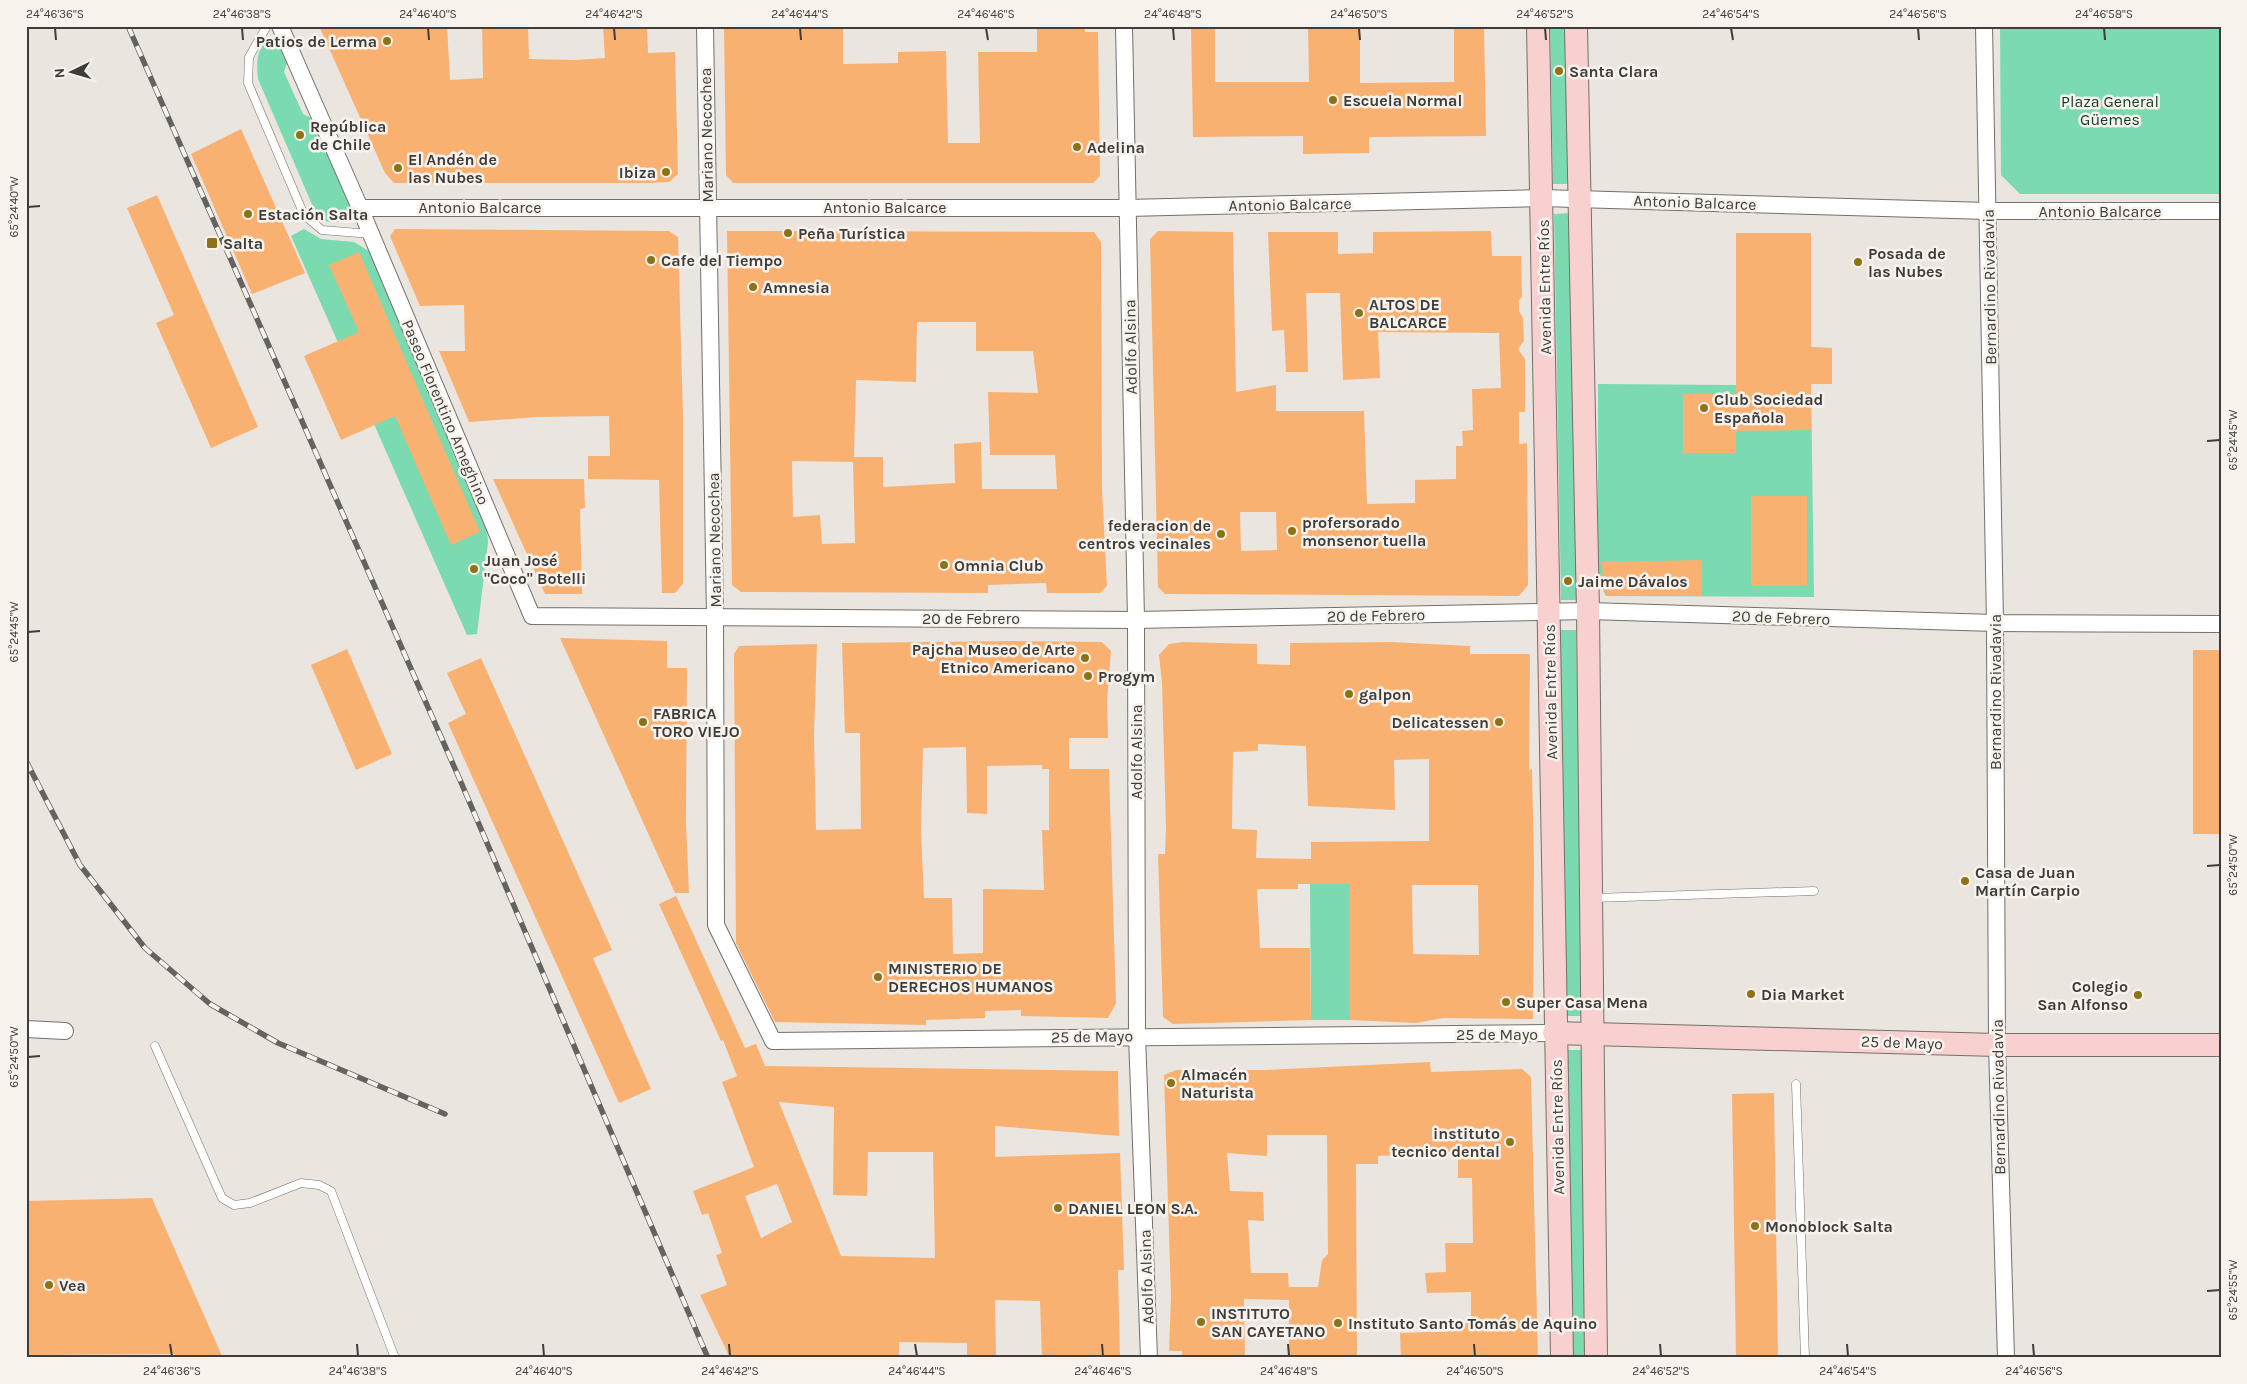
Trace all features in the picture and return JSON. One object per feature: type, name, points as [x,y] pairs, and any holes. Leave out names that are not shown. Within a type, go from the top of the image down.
[{"type":"main road","name":"Avenida Entre Ríos","points":[[1538,26],[1549,612],[1554,1033],[1562,1358]]},
{"type":"main road","points":[[1576,26],[1588,611],[1596,1358]]},
{"type":"main road","name":"25 de Mayo","points":[[1554,1033],[1996,1045],[2221,1045]]},
{"type":"street","name":"Paseo Florentino Ameghino","points":[[280,26],[360,208],[532,616]]},
{"type":"street","name":"Mariano Necochea","points":[[705,26],[715,616],[716,925],[773,1041]]},
{"type":"street","name":"Adolfo Alsina","points":[[1124,26],[1136,620],[1137,1036],[1149,1358]]},
{"type":"street","name":"Bernardino Rivadavia","points":[[1984,26],[1994,623],[1996,1045],[2006,1358]]},
{"type":"street","name":"Antonio Balcarce","points":[[360,208],[707,206],[1127,208],[1542,198],[1988,212],[2221,211]]},
{"type":"street","name":"20 de Febrero","points":[[532,616],[1136,620],[1588,611],[1994,623],[2221,624]]},
{"type":"street","points":[[26,1029],[66,1031]]},
{"type":"street","name":"25 de Mayo","points":[[773,1041],[1554,1033]]},
{"type":"lane","points":[[267,26],[249,57],[248,83],[304,215],[322,230],[371,234]]},
{"type":"lane","points":[[1591,898],[1814,891]]},
{"type":"lane","points":[[154,1046],[222,1198],[234,1205],[250,1203],[301,1183],[319,1185],[331,1191],[395,1358]]},
{"type":"lane","points":[[1796,1084],[1805,1358]]},
{"type":"green space","points":[[1550,26],[1566,26],[1569,184],[1553,184]]},
{"type":"green space","name":"Plaza General Güemes","points":[[2000,26],[2221,26],[2221,194],[2020,194],[2001,175]]},
{"type":"green space","points":[[270,40],[282,46],[288,60],[284,72],[303,114],[314,119],[352,210],[350,216],[341,221],[330,222],[317,216],[258,79],[257,62],[259,52],[265,43]]},
{"type":"green space","points":[[1570,213],[1577,600],[1561,600],[1554,214]]},
{"type":"green space","points":[[304,229],[321,239],[354,242],[369,251],[487,529],[488,542],[477,634],[467,635],[291,236]]},
{"type":"green space","name":"Club Sociedad Española","points":[[1736,233],[1811,233],[1811,347],[1832,348],[1832,384],[1811,384],[1814,597],[1606,596],[1598,580],[1598,384],[1736,385]]},
{"type":"green space","points":[[1560,630],[1576,630],[1583,1016],[1567,1016]]},
{"type":"green space","points":[[1310,884],[1350,884],[1350,1020],[1311,1020]]},
{"type":"green space","points":[[1567,1050],[1583,1050],[1588,1358],[1572,1358]]},
{"type":"building","points":[[319,26],[447,26],[450,80],[483,78],[482,26],[528,26],[529,59],[575,60],[605,58],[603,26],[647,26],[648,53],[675,52],[678,174],[669,182],[650,183],[394,183],[385,173]]},
{"type":"building","points":[[724,26],[843,26],[843,64],[898,63],[898,52],[946,51],[948,143],[980,143],[978,52],[1037,52],[1037,26],[1085,26],[1085,32],[1098,32],[1100,176],[1093,183],[733,183],[726,175]]},
{"type":"building","points":[[1191,26],[1215,26],[1215,82],[1309,82],[1308,26],[1360,26],[1360,83],[1454,82],[1454,26],[1484,26],[1486,136],[1369,137],[1369,153],[1303,154],[1303,136],[1193,137]]},
{"type":"building","name":"Estación Salta","points":[[241,129],[305,273],[252,294],[191,154]]},
{"type":"building","points":[[157,195],[258,427],[211,448],[156,323],[174,315],[127,208]]},
{"type":"building","points":[[395,229],[669,231],[678,237],[683,416],[683,584],[675,593],[662,593],[659,480],[588,479],[588,456],[610,456],[609,416],[537,417],[469,422],[439,351],[465,351],[464,305],[420,306],[390,236]]},
{"type":"building","points":[[727,231],[1094,232],[1101,242],[1102,488],[1107,586],[1100,593],[1047,593],[1046,583],[988,585],[988,593],[741,592],[732,585]],"holes":[[[917,322],[976,322],[976,351],[1033,351],[1038,393],[988,392],[990,455],[1055,455],[1057,489],[982,489],[981,442],[954,444],[955,483],[883,487],[883,457],[854,457],[856,380],[916,382]],[[792,461],[853,462],[855,543],[822,544],[820,515],[793,517]]]},
{"type":"building","points":[[1158,231],[1233,232],[1236,392],[1276,385],[1276,411],[1364,411],[1367,504],[1415,503],[1415,480],[1456,479],[1456,446],[1463,446],[1462,431],[1473,430],[1472,389],[1501,388],[1499,333],[1378,332],[1380,378],[1343,380],[1340,293],[1306,293],[1308,372],[1286,372],[1284,330],[1272,331],[1268,232],[1338,232],[1338,254],[1373,253],[1373,232],[1491,231],[1492,256],[1521,256],[1522,297],[1519,300],[1519,311],[1523,318],[1524,341],[1518,349],[1525,359],[1525,412],[1519,412],[1519,444],[1527,443],[1528,585],[1519,596],[1165,594],[1158,587],[1150,239]],"holes":[[[1240,512],[1276,512],[1277,550],[1241,551]]]},
{"type":"building","points":[[1736,233],[1811,233],[1811,348],[1832,348],[1832,384],[1811,384],[1811,430],[1736,431],[1736,453],[1683,453],[1683,394],[1736,394]]},
{"type":"building","points":[[359,252],[480,532],[451,545],[395,416],[341,440],[304,356],[359,332],[329,265]]},
{"type":"building","points":[[493,479],[584,479],[585,508],[580,509],[582,594],[545,594]]},
{"type":"building","points":[[1751,496],[1807,496],[1807,586],[1751,586]]},
{"type":"building","points":[[1702,560],[1702,596],[1606,596],[1603,585],[1602,562]]},
{"type":"building","name":"FABRICA TORO VIEJO","points":[[560,638],[667,641],[667,668],[687,668],[686,822],[689,893],[675,893]]},
{"type":"building","points":[[1102,642],[1111,651],[1107,701],[1108,738],[1069,738],[1069,769],[1109,769],[1116,1003],[1108,1018],[1021,1016],[1021,1010],[985,1011],[985,1018],[926,1020],[926,1025],[775,1022],[736,943],[734,654],[739,646],[817,644],[814,736],[816,830],[861,829],[860,733],[845,733],[842,643]],"holes":[[[966,747],[967,813],[987,814],[987,766],[1042,765],[1042,769],[1049,769],[1049,830],[1042,830],[1044,890],[983,889],[983,953],[953,954],[952,898],[924,898],[921,830],[923,748]]]},
{"type":"building","points":[[1183,642],[1257,644],[1257,664],[1290,665],[1290,643],[1392,642],[1470,646],[1470,654],[1530,654],[1529,770],[1532,769],[1534,862],[1533,1019],[1443,1018],[1416,1023],[1350,1020],[1350,884],[1298,884],[1298,889],[1257,889],[1260,948],[1310,948],[1311,1020],[1173,1024],[1163,1017],[1158,854],[1165,854],[1166,827],[1162,683],[1159,655],[1169,644]],"holes":[[[1258,744],[1306,746],[1308,806],[1395,810],[1394,760],[1429,759],[1429,841],[1311,842],[1311,859],[1256,858],[1257,830],[1232,829],[1233,752],[1258,751]],[[1412,885],[1478,885],[1479,955],[1413,954]]]},
{"type":"building","points":[[347,649],[392,754],[356,770],[311,665]]},
{"type":"building","points":[[2193,650],[2221,650],[2221,675],[2219,675],[2221,834],[2193,834]]},
{"type":"building","points":[[481,658],[612,950],[593,958],[651,1089],[619,1103],[448,723],[466,714],[447,673]]},
{"type":"building","points":[[676,896],[745,1048],[756,1044],[765,1066],[1118,1071],[1119,1136],[995,1126],[995,1157],[1120,1153],[1124,1270],[1118,1270],[1120,1358],[1042,1358],[1040,1301],[995,1300],[996,1358],[967,1358],[967,1343],[899,1342],[899,1358],[730,1358],[700,1295],[727,1285],[716,1255],[722,1253],[708,1213],[702,1215],[693,1191],[754,1167],[722,1082],[737,1076],[723,1040],[721,1041],[659,904]],"holes":[[[779,1102],[834,1107],[833,1195],[867,1196],[868,1152],[933,1152],[935,1258],[841,1256]],[[777,1184],[792,1222],[761,1238],[745,1196]]]},
{"type":"building","points":[[1430,1062],[1431,1072],[1522,1069],[1531,1077],[1538,1358],[1401,1358],[1400,1333],[1456,1331],[1456,1323],[1471,1323],[1471,1292],[1427,1293],[1425,1273],[1446,1272],[1445,1243],[1473,1243],[1472,1178],[1458,1178],[1458,1152],[1378,1156],[1378,1164],[1356,1164],[1357,1358],[1289,1358],[1289,1300],[1244,1299],[1245,1358],[1182,1358],[1182,1351],[1169,1351],[1171,1297],[1164,1075],[1176,1070],[1267,1070]],"holes":[[[1267,1135],[1327,1135],[1328,1254],[1322,1260],[1318,1287],[1289,1287],[1289,1291],[1288,1273],[1251,1273],[1248,1220],[1264,1221],[1263,1192],[1230,1191],[1227,1153],[1267,1156]]]},
{"type":"building","name":"Monoblock Salta","points":[[1774,1093],[1778,1358],[1736,1358],[1732,1094]]},
{"type":"building","points":[[152,1198],[223,1358],[175,1358],[175,1354],[26,1355],[26,1201]]},
{"type":"railway","points":[[128,26],[460,780],[708,1358]]},
{"type":"railway","points":[[26,761],[80,865],[145,948],[210,1004],[278,1043],[445,1114]]},
{"type":"place","name":"Patios de Lerma","points":[[387,41]]},
{"type":"place","name":"Santa Clara","points":[[1559,71]]},
{"type":"place","name":"Escuela Normal","points":[[1333,100]]},
{"type":"place","name":"República de Chile","points":[[300,135]]},
{"type":"place","name":"Adelina","points":[[1077,147]]},
{"type":"place","name":"El Andén de las Nubes","points":[[398,168]]},
{"type":"place","name":"Ibiza","points":[[666,172]]},
{"type":"place","name":"Estación Salta","points":[[248,214]]},
{"type":"place","name":"Peña Turística","points":[[788,233]]},
{"type":"place","name":"Salta","points":[[212,243]]},
{"type":"place","name":"Cafe del Tiempo","points":[[651,260]]},
{"type":"place","name":"Posada de las Nubes","points":[[1858,262]]},
{"type":"place","name":"Amnesia","points":[[753,287]]},
{"type":"place","name":"ALTOS DE BALCARCE","points":[[1359,313]]},
{"type":"place","name":"Club Sociedad Española","points":[[1704,408]]},
{"type":"place","name":"profersorado monsenor tuella","points":[[1292,531]]},
{"type":"place","name":"federacion de centros vecinales","points":[[1221,534]]},
{"type":"place","name":"Omnia Club","points":[[944,565]]},
{"type":"place","name":"Juan José \"Coco\" Botelli","points":[[474,569]]},
{"type":"place","name":"Jaime Dávalos","points":[[1568,581]]},
{"type":"place","name":"Pajcha Museo de Arte Etnico Americano","points":[[1085,658]]},
{"type":"place","name":"Progym","points":[[1088,676]]},
{"type":"place","name":"galpon","points":[[1349,694]]},
{"type":"place","name":"FABRICA TORO VIEJO","points":[[643,722]]},
{"type":"place","name":"Delicatessen","points":[[1499,722]]},
{"type":"place","name":"Casa de Juan Martín Carpio","points":[[1965,881]]},
{"type":"place","name":"MINISTERIO DE DERECHOS HUMANOS","points":[[878,977]]},
{"type":"place","name":"Dia Market","points":[[1751,994]]},
{"type":"place","name":"Colegio San Alfonso","points":[[2138,995]]},
{"type":"place","name":"Super Casa Mena","points":[[1506,1002]]},
{"type":"place","name":"Almacén Naturista","points":[[1171,1083]]},
{"type":"place","name":"instituto tecnico dental","points":[[1510,1142]]},
{"type":"place","name":"DANIEL LEON S.A.","points":[[1058,1208]]},
{"type":"place","name":"Monoblock Salta","points":[[1755,1226]]},
{"type":"place","name":"Vea","points":[[49,1285]]},
{"type":"place","name":"INSTITUTO SAN CAYETANO","points":[[1201,1322]]},
{"type":"place","name":"Instituto Santo Tomás de Aquino","points":[[1338,1323]]}]
